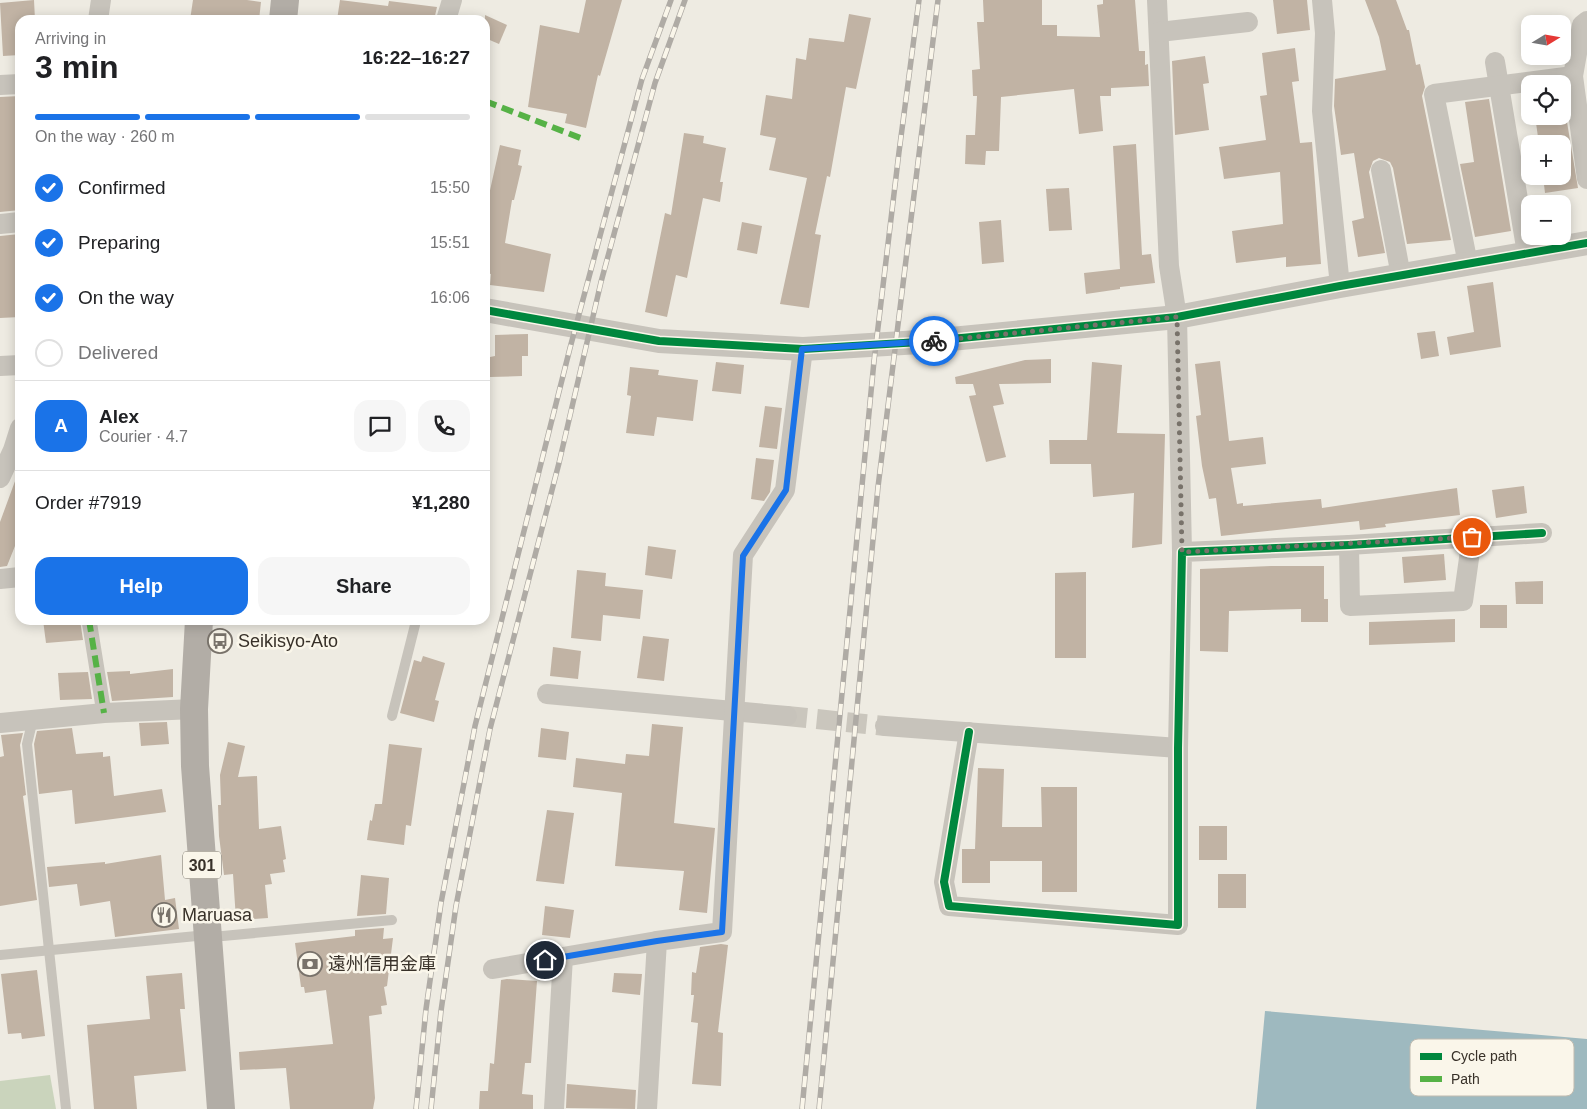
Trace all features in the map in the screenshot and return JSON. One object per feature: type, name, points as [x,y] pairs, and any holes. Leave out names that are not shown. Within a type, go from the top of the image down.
[{"type":"highway","points":[[284,15],[286,0]]},
{"type":"highway","name":"301","points":[[198,625],[194,709],[195,766],[221,1109]]},
{"type":"street","points":[[99,15],[101,0]]},
{"type":"street","points":[[448,15],[452,0]]},
{"type":"street","points":[[969,732],[944,882],[949,906],[1178,925],[1178,748],[1182,552],[1177,317],[1169,266],[1157,0]]},
{"type":"street","points":[[1322,0],[1326,33],[1322,111],[1340,286]]},
{"type":"street","points":[[1587,21],[1582,25],[1573,76],[1587,179]]},
{"type":"street","points":[[1159,32],[1248,22]]},
{"type":"street","points":[[1495,62],[1527,254]]},
{"type":"street","points":[[1468,264],[1434,94],[1573,76]]},
{"type":"street","points":[[0,85],[15,84]]},
{"type":"street","points":[[1381,170],[1400,276]]},
{"type":"street","points":[[0,224],[15,222]]},
{"type":"street","points":[[490,311],[659,341],[802,349],[920,342],[1177,317],[1340,286],[1587,243]]},
{"type":"street","points":[[493,969],[722,932],[743,556],[786,490],[802,349]]},
{"type":"street","points":[[0,366],[15,365]]},
{"type":"street","points":[[0,478],[15,444]]},
{"type":"street","points":[[1182,552],[1349,545],[1542,533]]},
{"type":"street","points":[[1349,545],[1350,606],[1463,601],[1472,537]]},
{"type":"street","points":[[0,579],[15,578]]},
{"type":"street","points":[[91,625],[104,713]]},
{"type":"street","points":[[547,694],[787,716]]},
{"type":"street","points":[[0,723],[104,713],[194,709]]},
{"type":"street","points":[[884,726],[1178,748]]},
{"type":"street","points":[[646,1109],[657,941]]},
{"type":"street","points":[[554,1109],[563,957]]},
{"type":"lane","points":[[392,716],[415,625]]},
{"type":"lane","points":[[33,719],[27,744],[66,1109]]},
{"type":"lane","points":[[0,955],[207,935],[223,936],[392,920]]},
{"type":"green space","points":[[50,1075],[56,1109],[0,1109],[0,1081]]},
{"type":"water","points":[[1265,1011],[1587,1039],[1587,1109],[1256,1109]]},
{"type":"building","points":[[34,0],[35,15],[15,15],[15,55],[3,56],[0,3]]},
{"type":"building","points":[[193,0],[247,0],[261,2],[260,15],[191,15]]},
{"type":"building","points":[[340,0],[388,6],[389,1],[437,7],[435,15],[338,15]]},
{"type":"building","points":[[586,0],[622,0],[600,76],[598,75],[586,128],[565,123],[567,114],[528,107],[540,25],[579,33]]},
{"type":"building","points":[[983,0],[1042,0],[1042,25],[1057,25],[1057,36],[1100,37],[1097,5],[1103,4],[1103,0],[1135,0],[1139,51],[1145,51],[1145,65],[1148,64],[1149,86],[1111,88],[1111,96],[1100,96],[1103,131],[1079,134],[1074,89],[1001,97],[999,151],[986,151],[985,165],[965,164],[966,135],[975,135],[977,96],[973,96],[972,70],[980,69],[977,22],[984,22]]},
{"type":"building","points":[[1273,0],[1307,0],[1310,30],[1277,34]]},
{"type":"building","points":[[1365,0],[1396,0],[1407,30],[1409,30],[1416,65],[1420,64],[1425,87],[1422,96],[1451,240],[1407,244],[1393,168],[1390,162],[1379,158],[1373,161],[1369,172],[1385,253],[1358,257],[1352,221],[1364,218],[1354,153],[1341,155],[1334,106],[1335,79],[1386,70],[1379,37]]},
{"type":"building","points":[[849,14],[871,18],[856,89],[846,87],[830,177],[827,176],[815,234],[821,235],[809,308],[780,304],[807,178],[769,170],[776,138],[760,135],[766,95],[792,99],[796,58],[806,60],[809,38],[844,42]]},
{"type":"building","points":[[490,17],[507,25],[499,44],[490,40]]},
{"type":"building","points":[[1295,48],[1299,81],[1292,82],[1300,143],[1312,142],[1321,264],[1286,267],[1286,257],[1236,263],[1232,231],[1283,224],[1280,172],[1224,179],[1219,147],[1266,140],[1260,96],[1267,95],[1262,53]]},
{"type":"building","points":[[1205,56],[1209,83],[1203,84],[1209,130],[1175,135],[1172,61]]},
{"type":"building","points":[[15,96],[15,210],[0,212],[0,97]]},
{"type":"building","points":[[1489,99],[1511,231],[1475,237],[1460,164],[1474,162],[1465,102]]},
{"type":"building","points":[[1536,125],[1568,125],[1569,135],[1538,135]]},
{"type":"building","points":[[684,133],[704,136],[703,143],[726,148],[720,182],[723,182],[720,202],[703,198],[687,278],[676,275],[667,317],[645,312],[665,213],[671,215]]},
{"type":"building","points":[[1136,144],[1142,255],[1151,254],[1155,283],[1120,287],[1120,289],[1086,294],[1084,273],[1120,269],[1113,146]]},
{"type":"building","points":[[500,145],[521,150],[518,165],[522,166],[514,200],[512,200],[505,243],[551,254],[544,292],[490,285],[490,190]]},
{"type":"building","points":[[1571,146],[1578,188],[1545,193],[1544,185],[1571,185]]},
{"type":"building","points":[[1069,188],[1072,230],[1049,231],[1046,189]]},
{"type":"building","points":[[1001,220],[1004,262],[982,264],[979,222]]},
{"type":"building","points":[[742,222],[762,226],[757,254],[737,250]]},
{"type":"building","points":[[15,234],[15,317],[0,318],[0,236]]},
{"type":"building","points":[[1493,282],[1501,347],[1450,355],[1447,337],[1474,332],[1467,286]]},
{"type":"building","points":[[1435,331],[1439,356],[1421,359],[1417,333]]},
{"type":"building","points":[[528,334],[528,356],[522,356],[522,376],[490,377],[490,357],[495,356],[495,335]]},
{"type":"building","points":[[1051,359],[1051,383],[999,384],[1004,404],[993,406],[1006,457],[986,462],[969,396],[976,395],[973,384],[956,384],[955,377],[1025,360]]},
{"type":"building","points":[[1220,361],[1229,441],[1263,437],[1266,464],[1231,468],[1237,504],[1243,503],[1243,506],[1321,499],[1322,508],[1457,488],[1460,515],[1385,524],[1386,527],[1360,530],[1359,521],[1221,536],[1216,498],[1209,499],[1202,466],[1196,416],[1201,415],[1195,364]]},
{"type":"building","points":[[716,362],[744,365],[741,394],[712,391]]},
{"type":"building","points":[[1092,362],[1122,365],[1117,433],[1165,434],[1162,544],[1132,548],[1134,493],[1093,497],[1091,464],[1050,464],[1049,440],[1087,440]]},
{"type":"building","points":[[630,367],[659,370],[658,375],[698,380],[693,421],[657,417],[654,436],[626,433],[631,396],[627,395]]},
{"type":"building","points":[[765,406],[782,408],[777,449],[759,447]]},
{"type":"building","points":[[756,458],[774,460],[770,492],[764,501],[751,499]]},
{"type":"building","points":[[15,481],[15,546],[7,566],[0,567],[0,522]]},
{"type":"building","points":[[1524,486],[1527,513],[1496,518],[1492,490]]},
{"type":"building","points":[[648,546],[676,550],[672,579],[645,575]]},
{"type":"building","points":[[1444,554],[1446,580],[1404,583],[1402,557]]},
{"type":"building","points":[[1324,566],[1324,599],[1328,599],[1328,622],[1301,622],[1301,609],[1229,611],[1228,652],[1200,651],[1200,569]]},
{"type":"building","points":[[577,570],[606,573],[605,586],[643,590],[640,619],[603,615],[601,641],[571,638]]},
{"type":"building","points":[[1086,572],[1086,658],[1055,658],[1055,573]]},
{"type":"building","points":[[1543,581],[1543,604],[1516,604],[1515,582]]},
{"type":"building","points":[[1480,605],[1507,605],[1507,628],[1480,628]]},
{"type":"building","points":[[1455,619],[1455,642],[1369,645],[1369,622]]},
{"type":"building","points":[[44,625],[81,625],[83,640],[46,643]]},
{"type":"building","points":[[643,636],[669,639],[664,681],[637,678]]},
{"type":"building","points":[[553,647],[581,651],[578,679],[550,676]]},
{"type":"building","points":[[423,656],[445,663],[435,700],[439,701],[434,722],[400,713],[414,660],[421,662]]},
{"type":"building","points":[[173,669],[173,697],[112,701],[107,672],[130,671],[130,674]]},
{"type":"building","points":[[88,672],[92,699],[60,700],[58,673]]},
{"type":"building","points":[[167,722],[169,744],[141,746],[139,723]]},
{"type":"building","points":[[652,724],[683,727],[674,823],[715,828],[707,913],[679,910],[684,871],[615,866],[622,793],[573,787],[576,758],[625,764],[626,754],[649,756]]},
{"type":"building","points":[[72,728],[76,754],[103,752],[103,757],[110,756],[114,796],[162,789],[166,812],[75,824],[72,790],[39,794],[34,744],[37,731]]},
{"type":"building","points":[[541,728],[569,732],[566,760],[538,757]]},
{"type":"building","points":[[23,733],[20,745],[26,795],[23,796],[37,900],[0,906],[0,757],[4,756],[1,735]]},
{"type":"building","points":[[228,742],[245,746],[238,777],[257,776],[259,829],[281,826],[286,859],[283,860],[285,872],[270,874],[272,884],[265,885],[268,918],[236,920],[233,874],[224,875],[219,836],[218,805],[221,805],[220,775]]},
{"type":"building","points":[[389,744],[422,748],[411,826],[406,825],[404,845],[367,840],[375,804],[382,804]]},
{"type":"building","points":[[978,768],[1004,769],[1002,827],[1042,827],[1041,787],[1077,787],[1077,892],[1042,892],[1042,861],[990,861],[990,883],[962,883],[962,849],[975,849]]},
{"type":"building","points":[[547,810],[574,813],[564,884],[536,881]]},
{"type":"building","points":[[1199,826],[1227,826],[1227,860],[1199,860]]},
{"type":"building","points":[[161,855],[165,900],[175,898],[179,929],[115,937],[110,901],[80,906],[77,884],[49,887],[47,867],[105,862],[105,864]]},
{"type":"building","points":[[1218,874],[1246,874],[1246,908],[1218,908]]},
{"type":"building","points":[[361,875],[389,878],[386,914],[357,916]]},
{"type":"building","points":[[545,906],[574,910],[570,938],[542,935]]},
{"type":"building","points":[[384,928],[383,939],[393,938],[387,986],[384,987],[387,1005],[381,1006],[382,1014],[369,1016],[375,1098],[373,1109],[290,1109],[286,1068],[240,1070],[239,1052],[333,1044],[326,990],[305,993],[304,987],[301,987],[295,943],[355,936],[355,930]]},
{"type":"building","points":[[728,945],[718,1032],[723,1033],[721,1086],[692,1084],[698,1023],[691,1022],[694,995],[691,995],[692,972],[696,973],[700,947]]},
{"type":"building","points":[[37,970],[45,1036],[22,1039],[21,1033],[8,1034],[1,974]]},
{"type":"building","points":[[182,973],[185,1009],[180,1009],[186,1071],[134,1076],[137,1109],[94,1109],[87,1025],[150,1019],[146,976]]},
{"type":"building","points":[[614,973],[642,974],[640,995],[612,992]]},
{"type":"building","points":[[501,980],[537,981],[531,1063],[525,1063],[522,1094],[533,1095],[533,1109],[479,1109],[480,1091],[488,1091],[490,1063],[494,1064]]},
{"type":"building","points":[[567,1084],[636,1090],[635,1109],[566,1108]]},
{"type":"tunnel","points":[[787,716],[885,726]]},
{"type":"railway","points":[[416,1109],[426,1009],[441,903],[475,726],[570,348],[642,79],[671,0]]},
{"type":"railway","points":[[431,1109],[441,1011],[456,906],[490,729],[559,463],[601,282],[655,83],[685,0]]},
{"type":"railway","points":[[802,1109],[874,361],[919,0]]},
{"type":"railway","points":[[819,1109],[878,487],[938,0]]},
{"type":"marked path","points":[[490,103],[583,139]]},
{"type":"marked path","points":[[90,625],[104,713]]},
{"type":"cycle path","points":[[490,311],[659,341],[803,349],[920,342],[1177,317],[1340,286],[1587,243]]},
{"type":"cycle path","points":[[969,732],[944,882],[949,906],[1178,925],[1178,748],[1182,552],[1349,545],[1542,533]]},
{"type":"way so far","points":[[934,341],[1177,317],[1182,552],[1349,545],[1472,537]]},
{"type":"place","name":"Seikisyo-Ato","points":[[220,641]]},
{"type":"place","name":"Maruasa","points":[[164,915]]},
{"type":"place","name":"遠州信用金庫","points":[[310,964]]},
{"type":"route","points":[[545,960],[722,932],[743,556],[786,490],[802,349],[934,341]]}]
